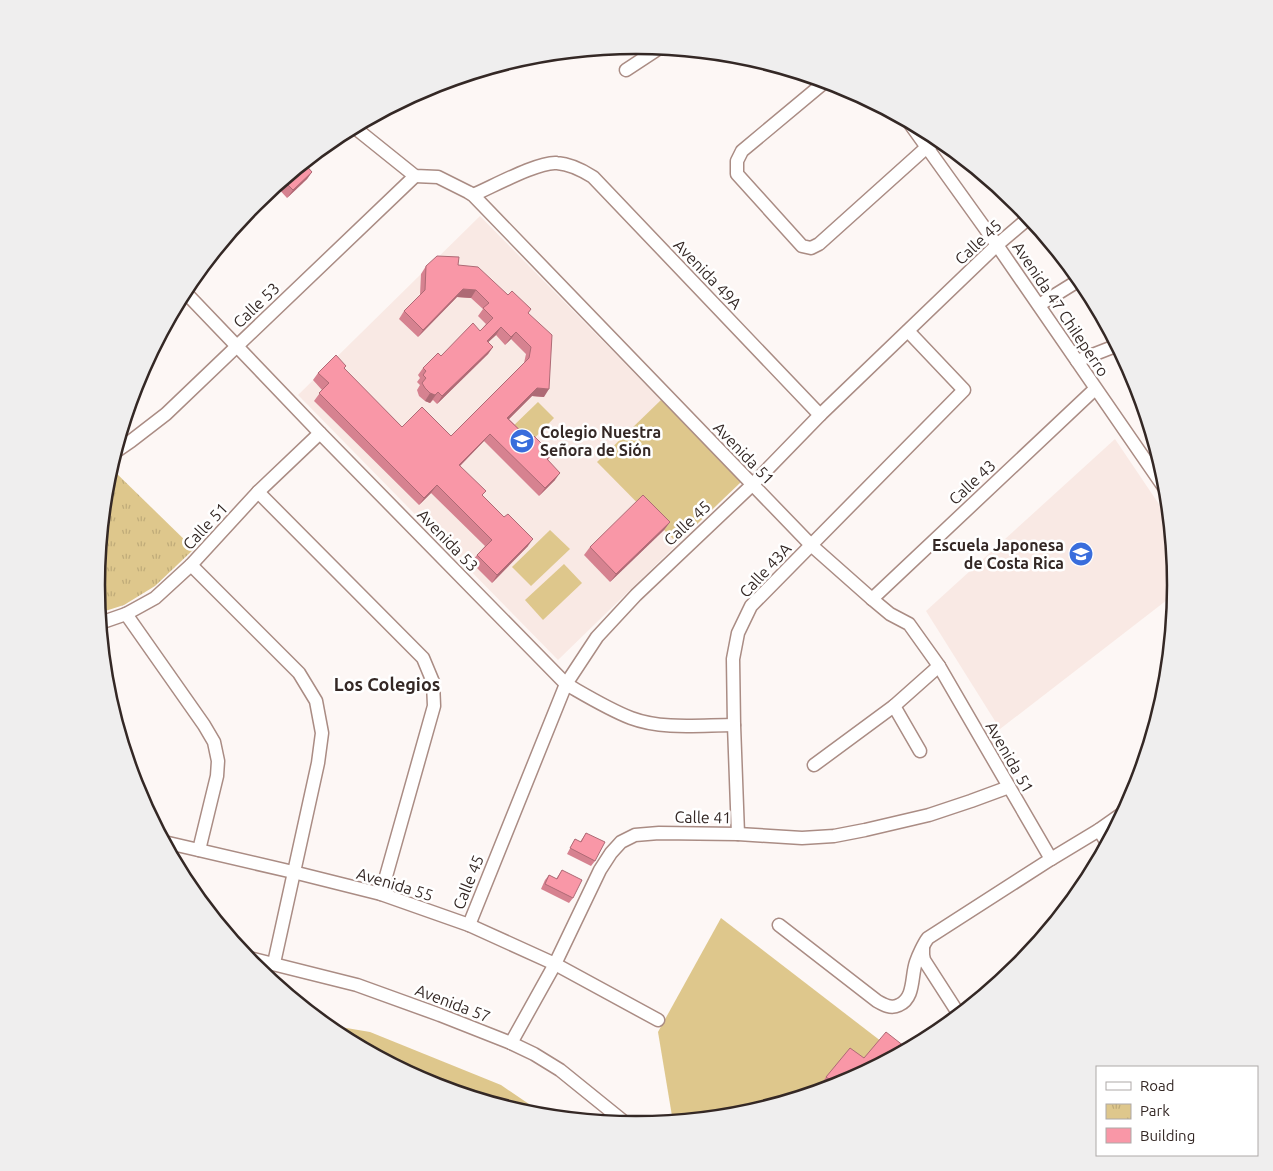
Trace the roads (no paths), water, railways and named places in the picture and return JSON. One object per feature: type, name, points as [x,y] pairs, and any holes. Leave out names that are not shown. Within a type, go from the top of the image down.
[{"type":"street","points":[[626,70],[650,54]]},
{"type":"street","points":[[819,87],[742,151],[737,160],[737,174],[802,246],[810,248],[819,244],[933,144]]},
{"type":"street","points":[[360,132],[416,176]]},
{"type":"street","name":"Avenida 47 Chileperro","points":[[918,135],[1039,305],[1157,477]]},
{"type":"street","name":"Avenida 49A","points":[[473,196],[540,164],[556,162],[581,169],[593,178],[820,415]]},
{"type":"street","name":"Avenida 51","points":[[416,176],[438,177],[473,196],[811,545],[890,614],[908,624],[939,666],[1051,859]]},
{"type":"street","name":"Calle 53","points":[[124,446],[166,414],[416,176]]},
{"type":"street","name":"Calle 45","points":[[469,924],[566,684],[597,637],[636,595],[752,484],[820,415],[997,245],[1024,222]]},
{"type":"street","points":[[1039,305],[1074,283]]},
{"type":"street","name":"Avenida 53","points":[[190,297],[566,684],[632,718],[673,726],[734,725]]},
{"type":"street","name":"Calle 43A","points":[[738,834],[734,725],[734,659],[738,633],[751,606],[964,390],[908,331]]},
{"type":"street","points":[[1077,362],[1112,348]]},
{"type":"street","name":"Calle 43","points":[[872,599],[1095,388]]},
{"type":"street","name":"Calle 51","points":[[106,621],[126,614],[155,598],[191,565],[258,492],[320,433]]},
{"type":"street","points":[[258,492],[424,658],[433,682],[434,706],[381,894]]},
{"type":"street","points":[[191,565],[299,673],[316,702],[322,733],[318,763],[274,963]]},
{"type":"street","points":[[126,614],[214,742],[218,760],[217,776],[199,850]]},
{"type":"street","points":[[814,765],[894,706],[939,666]]},
{"type":"street","points":[[894,706],[920,750]]},
{"type":"street","name":"Calle 41","points":[[511,1043],[554,964],[600,870],[621,842],[635,836],[659,833],[738,834],[802,838],[834,836],[929,815],[1009,787]]},
{"type":"street","points":[[779,925],[877,1001],[890,1006],[899,1005],[909,995],[916,962],[928,938],[1114,820]]},
{"type":"street","points":[[1099,830],[1104,838]]},
{"type":"street","name":"Avenida 55","points":[[172,844],[381,894],[469,924],[554,964],[658,1020]]},
{"type":"street","points":[[923,948],[924,960],[956,1010]]},
{"type":"street","name":"Avenida 57","points":[[258,960],[357,985],[511,1043],[560,1070],[617,1116]]},
{"type":"place","name":"Colegio Nuestra Señora de Sión","points":[[522,441]]},
{"type":"place","name":"Escuela Japonesa de Costa Rica","points":[[1081,554]]},
{"type":"district","name":"Los Colegios","points":[[387,685]]}]
